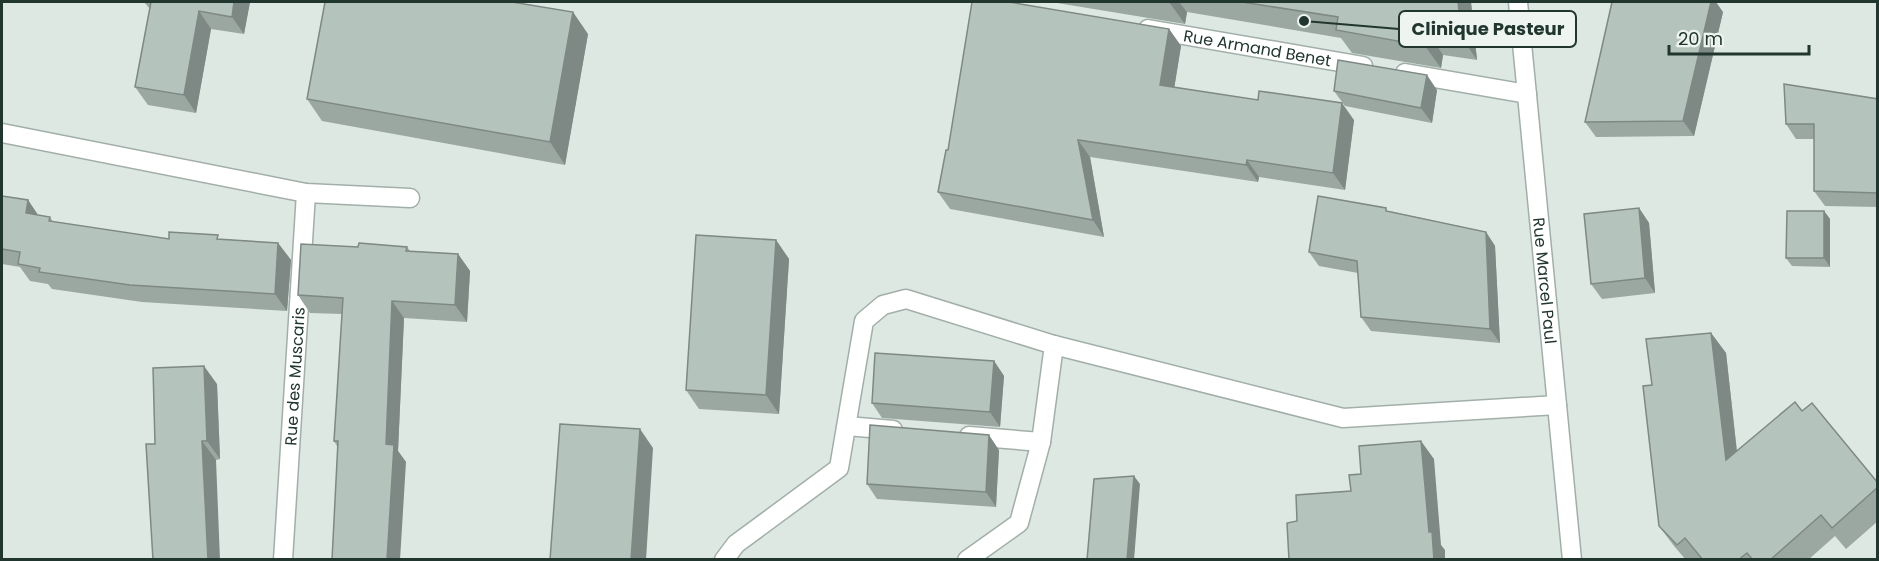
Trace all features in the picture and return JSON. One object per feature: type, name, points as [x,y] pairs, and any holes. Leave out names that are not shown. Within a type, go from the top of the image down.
[{"type":"street","name":"Rue Marcel Paul","points":[[1518,2],[1572,560]]},
{"type":"street","name":"Rue Armand Benet","points":[[1128,25],[1527,94]]},
{"type":"street","points":[[2,133],[306,193],[410,198]]},
{"type":"street","name":"Rue des Muscaris","points":[[282,560],[306,193]]},
{"type":"street","points":[[724,560],[736,544],[839,468],[864,321],[883,305],[906,299],[1054,345],[1342,418],[1557,405]]},
{"type":"street","points":[[967,560],[1018,523],[1041,442],[1054,345]]},
{"type":"street","points":[[847,426],[915,431]]},
{"type":"street","points":[[950,434],[1041,442]]},
{"type":"building","points":[[151,2],[234,2],[232,17],[199,11],[184,95],[135,87]]},
{"type":"building","points":[[325,2],[512,2],[573,12],[550,142],[307,99]]},
{"type":"building","points":[[972,2],[1009,2],[1169,29],[1160,85],[1258,100],[1259,91],[1342,103],[1333,173],[1247,160],[1246,165],[1078,140],[1093,220],[938,192],[946,150],[948,150]]},
{"type":"building","points":[[1242,2],[1458,2],[1462,38],[1428,32],[1425,46],[1336,30],[1338,17]]},
{"type":"building","points":[[1612,2],[1711,2],[1683,121],[1585,122]]},
{"type":"building","points":[[1338,60],[1427,75],[1421,108],[1334,91]]},
{"type":"building","points":[[1784,84],[1878,99],[1878,193],[1814,191],[1814,124],[1786,124]]},
{"type":"building","points":[[2,196],[28,200],[26,213],[50,217],[49,221],[169,239],[169,232],[218,235],[217,239],[278,243],[275,294],[130,285],[39,272],[40,268],[18,264],[20,252],[2,249]]},
{"type":"building","points":[[1318,196],[1386,208],[1386,211],[1486,232],[1490,329],[1361,317],[1357,261],[1309,252]]},
{"type":"building","points":[[1639,208],[1645,278],[1591,284],[1584,214]]},
{"type":"building","points":[[1787,211],[1824,211],[1824,258],[1786,258]]},
{"type":"building","points":[[696,235],[776,240],[766,395],[686,390]]},
{"type":"building","points":[[359,243],[407,247],[406,251],[458,254],[455,305],[392,301],[386,444],[394,445],[387,560],[332,560],[338,441],[334,441],[343,298],[298,295],[301,244],[358,247]]},
{"type":"building","points":[[1711,333],[1726,460],[1795,402],[1802,411],[1812,403],[1878,483],[1878,487],[1832,528],[1821,515],[1770,560],[1753,560],[1747,553],[1738,560],[1703,560],[1685,538],[1677,545],[1659,526],[1643,386],[1652,385],[1646,339]]},
{"type":"building","points":[[875,353],[994,361],[990,412],[872,403]]},
{"type":"building","points":[[204,366],[207,441],[202,441],[208,560],[153,560],[146,444],[155,444],[153,368]]},
{"type":"building","points":[[560,424],[640,429],[631,560],[550,560]]},
{"type":"building","points":[[870,425],[989,435],[986,492],[867,484]]},
{"type":"building","points":[[1421,441],[1429,532],[1432,532],[1434,560],[1289,560],[1287,523],[1297,521],[1296,495],[1351,491],[1349,475],[1361,474],[1359,446]]},
{"type":"building","points":[[1134,476],[1127,560],[1087,560],[1094,479]]},
{"type":"place","name":"Clinique Pasteur","points":[[1304,21]]}]
